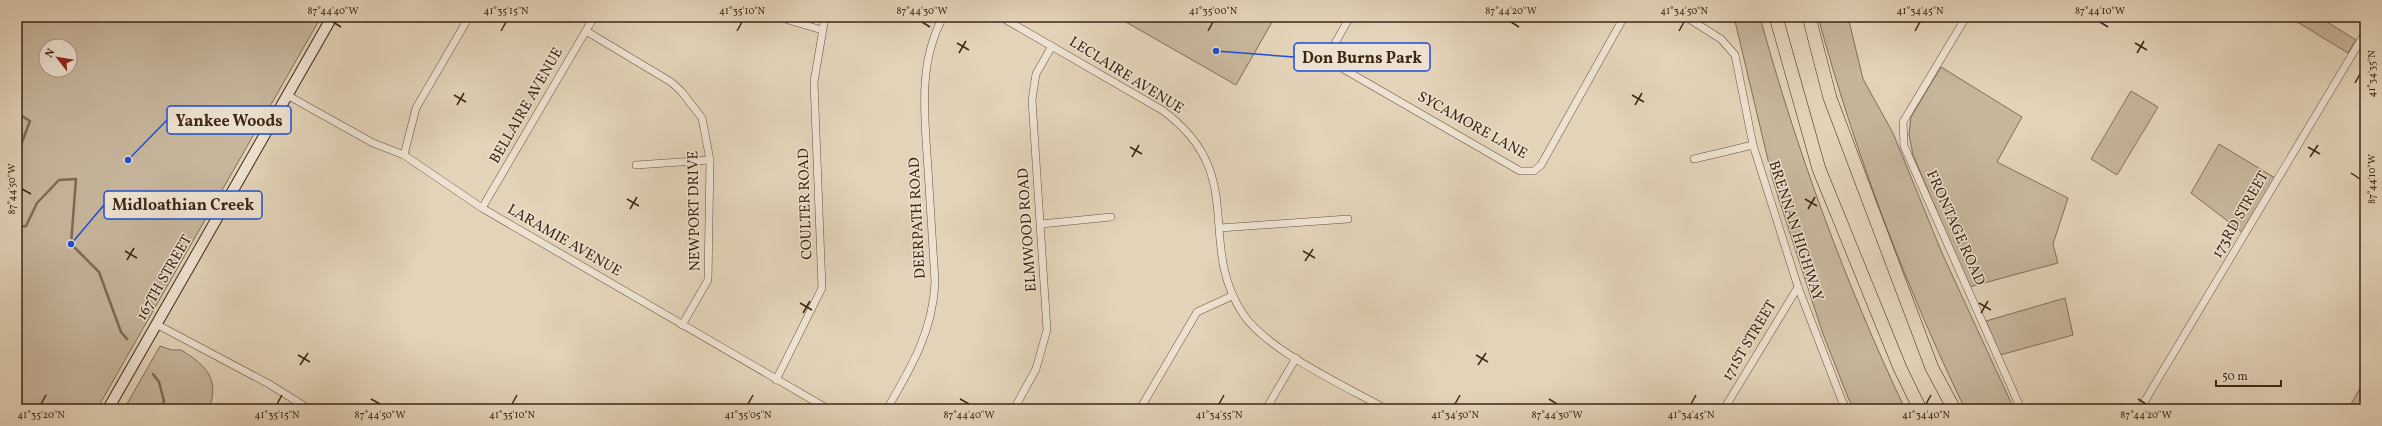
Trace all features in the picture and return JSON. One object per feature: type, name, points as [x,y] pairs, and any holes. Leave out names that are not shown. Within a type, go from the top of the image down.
[{"type":"highway","points":[[1776,17],[1819,169],[1900,368],[1920,409]]},
{"type":"highway","points":[[1809,17],[1830,98],[1932,368],[1954,409]]},
{"type":"main road","name":"167TH STREET","points":[[108,409],[332,17]]},
{"type":"street","points":[[404,155],[416,108],[469,17]]},
{"type":"street","name":"BELLAIRE AVENUE","points":[[482,208],[594,17]]},
{"type":"street","points":[[778,17],[822,30]]},
{"type":"street","name":"COULTER ROAD","points":[[776,380],[822,288],[814,82],[825,17]]},
{"type":"street","name":"DEERPATH ROAD","points":[[887,409],[922,346],[934,301],[935,282],[924,102],[928,58],[935,34],[943,17]]},
{"type":"street","name":"LECLAIRE AVENUE","points":[[1001,17],[1162,110],[1183,127],[1200,149],[1209,165],[1216,190],[1222,258],[1232,296],[1256,330],[1268,341],[1386,409]]},
{"type":"street","name":"SYCAMORE LANE","points":[[1350,17],[1326,59],[1520,171],[1534,171],[1541,165],[1624,17]]},
{"type":"street","name":"BRENNAN HIGHWAY","points":[[1686,17],[1721,39],[1735,55],[1753,145],[1798,287],[1842,401],[1847,409]]},
{"type":"street","name":"FRONTAGE ROAD","points":[[1966,17],[1903,122],[1904,146],[2021,409]]},
{"type":"street","name":"NEWPORT DRIVE","points":[[586,31],[671,82],[681,91],[702,118],[710,160],[708,280],[682,325]]},
{"type":"street","name":"173RD STREET","points":[[2140,409],[2365,33]]},
{"type":"street","name":"ELMWOOD ROAD","points":[[1014,409],[1036,369],[1046,330],[1033,88],[1036,74],[1052,46]]},
{"type":"street","name":"LARAMIE AVENUE","points":[[287,95],[373,143],[404,155],[482,208],[828,409]]},
{"type":"street","points":[[1694,159],[1753,145]]},
{"type":"street","points":[[636,165],[710,160]]},
{"type":"street","points":[[1041,224],[1111,217]]},
{"type":"street","points":[[1220,228],[1348,219]]},
{"type":"street","name":"171ST STREET","points":[[1724,409],[1798,287]]},
{"type":"street","points":[[1140,409],[1197,312],[1232,296]]},
{"type":"street","points":[[156,324],[269,384],[310,409]]},
{"type":"street","points":[[1266,409],[1296,358]]},
{"type":"shaded area","points":[[17,17],[321,17],[97,409],[17,409]]},
{"type":"shaded area","points":[[1117,17],[1275,17],[1236,85]]},
{"type":"shaded area","points":[[1734,17],[1760,17],[1774,67],[1806,167],[1824,216],[1862,313],[1905,409],[1855,409],[1849,400],[1823,334],[1773,181]]},
{"type":"shaded area","points":[[1818,17],[1848,17],[1863,79],[1893,133],[1942,253],[2014,409],[1965,409],[1922,314],[1882,216],[1848,117]]},
{"type":"shaded area","points":[[2289,17],[2319,17],[2356,40],[2348,53]]},
{"type":"shaded area","points":[[1941,67],[2022,117],[1997,162],[2068,198],[2053,244],[2058,263],[1969,287],[1913,155],[1909,134],[1911,117]]},
{"type":"shaded area","points":[[2131,91],[2158,107],[2117,175],[2091,159]]},
{"type":"shaded area","points":[[2219,144],[2275,178],[2242,232],[2191,193]]},
{"type":"shaded area","points":[[2065,298],[2073,335],[2000,355],[1986,321]]},
{"type":"shaded area","points":[[160,346],[172,350],[181,350],[204,367],[212,381],[213,389],[209,409],[124,409]]},
{"type":"shaded area","points":[[2365,380],[2365,409],[2348,409]]},
{"type":"waterway","points":[[17,113],[30,121],[17,155]]},
{"type":"waterway","points":[[17,227],[26,226],[37,203],[59,180],[76,179],[71,244],[99,272],[121,332],[127,339]]},
{"type":"waterway","points":[[153,374],[159,382],[164,401],[160,409]]},
{"type":"place","name":"Don Burns Park","points":[[1216,51]]},
{"type":"place","name":"Yankee Woods","points":[[128,160]]},
{"type":"place","name":"Midloathian Creek","points":[[71,244]]}]
